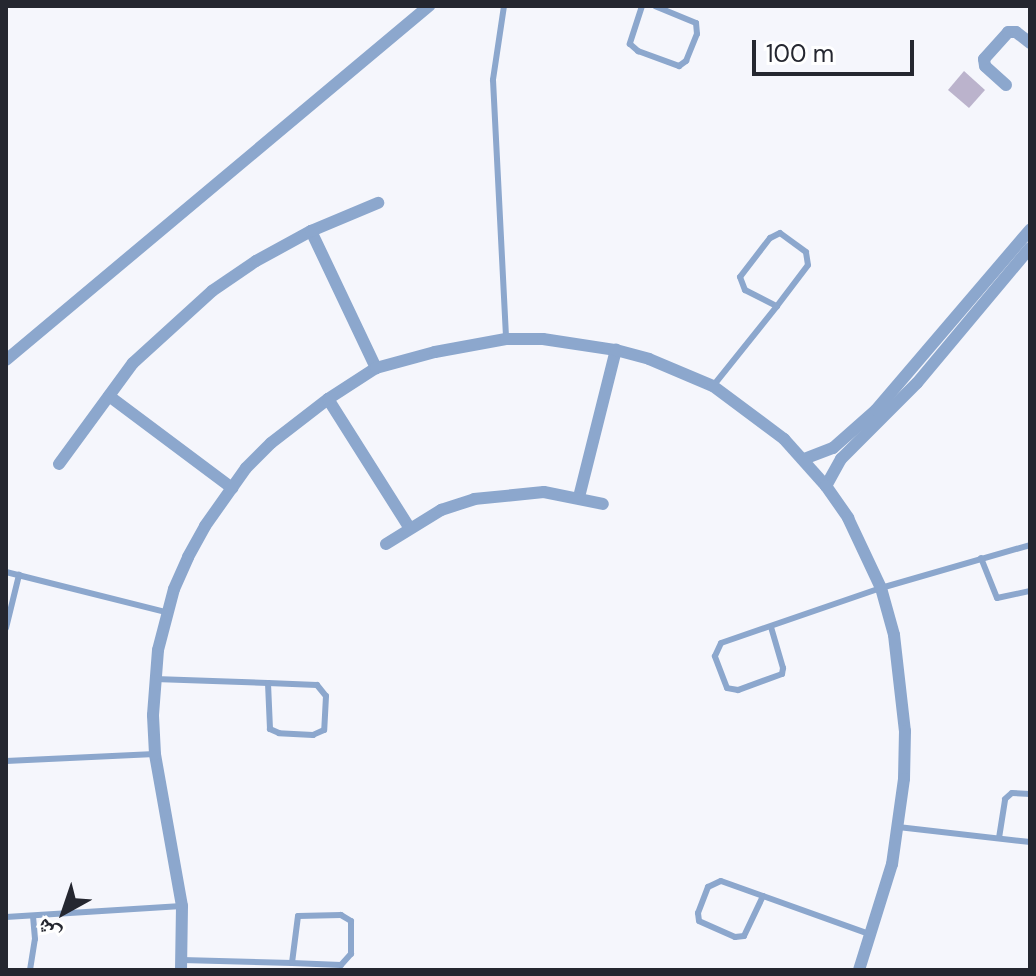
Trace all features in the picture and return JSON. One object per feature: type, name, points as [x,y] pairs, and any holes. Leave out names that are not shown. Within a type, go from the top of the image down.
[{"type":"street","points":[[6,360],[429,6]]},
{"type":"street","points":[[1006,85],[985,66],[984,59],[1008,32],[1016,32],[1030,43]]},
{"type":"street","points":[[59,464],[133,363],[202,300],[256,261],[311,231],[378,203]]},
{"type":"street","points":[[826,486],[862,430],[1030,230]]},
{"type":"street","points":[[311,231],[376,368]]},
{"type":"street","points":[[804,459],[833,448],[862,430],[917,383],[1030,248]]},
{"type":"street","points":[[182,965],[182,906],[155,754],[155,679],[174,589],[205,526],[232,488],[271,443],[328,399],[376,368],[447,349],[506,339],[543,339],[616,350],[649,359],[713,386],[761,420],[804,459],[826,486],[854,530],[881,588],[894,635],[904,719],[904,779],[898,827],[872,935],[859,970]]},
{"type":"street","points":[[579,497],[616,350]]},
{"type":"street","points":[[109,396],[232,488]]},
{"type":"street","points":[[328,399],[409,527]]},
{"type":"street","points":[[386,544],[441,510],[474,499],[544,492],[603,504]]},
{"type":"lane","points":[[504,6],[493,80],[506,339]]},
{"type":"lane","points":[[642,6],[630,44],[638,51],[679,66],[686,61],[698,28],[692,20],[655,6]]},
{"type":"lane","points":[[713,386],[777,306],[810,260],[806,252],[780,233],[770,238],[740,277],[745,290],[777,306]]},
{"type":"lane","points":[[771,627],[782,674],[738,690],[727,688],[715,656],[716,646],[881,588],[1030,545]]},
{"type":"lane","points":[[981,558],[997,598],[1030,591]]},
{"type":"lane","points":[[6,572],[169,613]]},
{"type":"lane","points":[[6,628],[19,575]]},
{"type":"lane","points":[[155,679],[268,683],[322,687],[326,696],[324,730],[313,735],[270,729],[268,683]]},
{"type":"lane","points":[[6,761],[155,754]]},
{"type":"lane","points":[[999,838],[1005,799],[1012,793],[1030,794]]},
{"type":"lane","points":[[898,827],[1030,842]]},
{"type":"lane","points":[[763,896],[744,936],[735,937],[699,921],[698,913],[708,887],[716,881],[763,896],[872,935]]},
{"type":"lane","points":[[6,917],[182,906]]},
{"type":"lane","points":[[182,965],[346,963],[351,954],[353,925],[349,918],[307,913],[298,916],[292,963]]},
{"type":"lane","points":[[30,970],[33,916]]},
{"type":"building","points":[[964,71],[985,90],[969,108],[948,90]]}]
